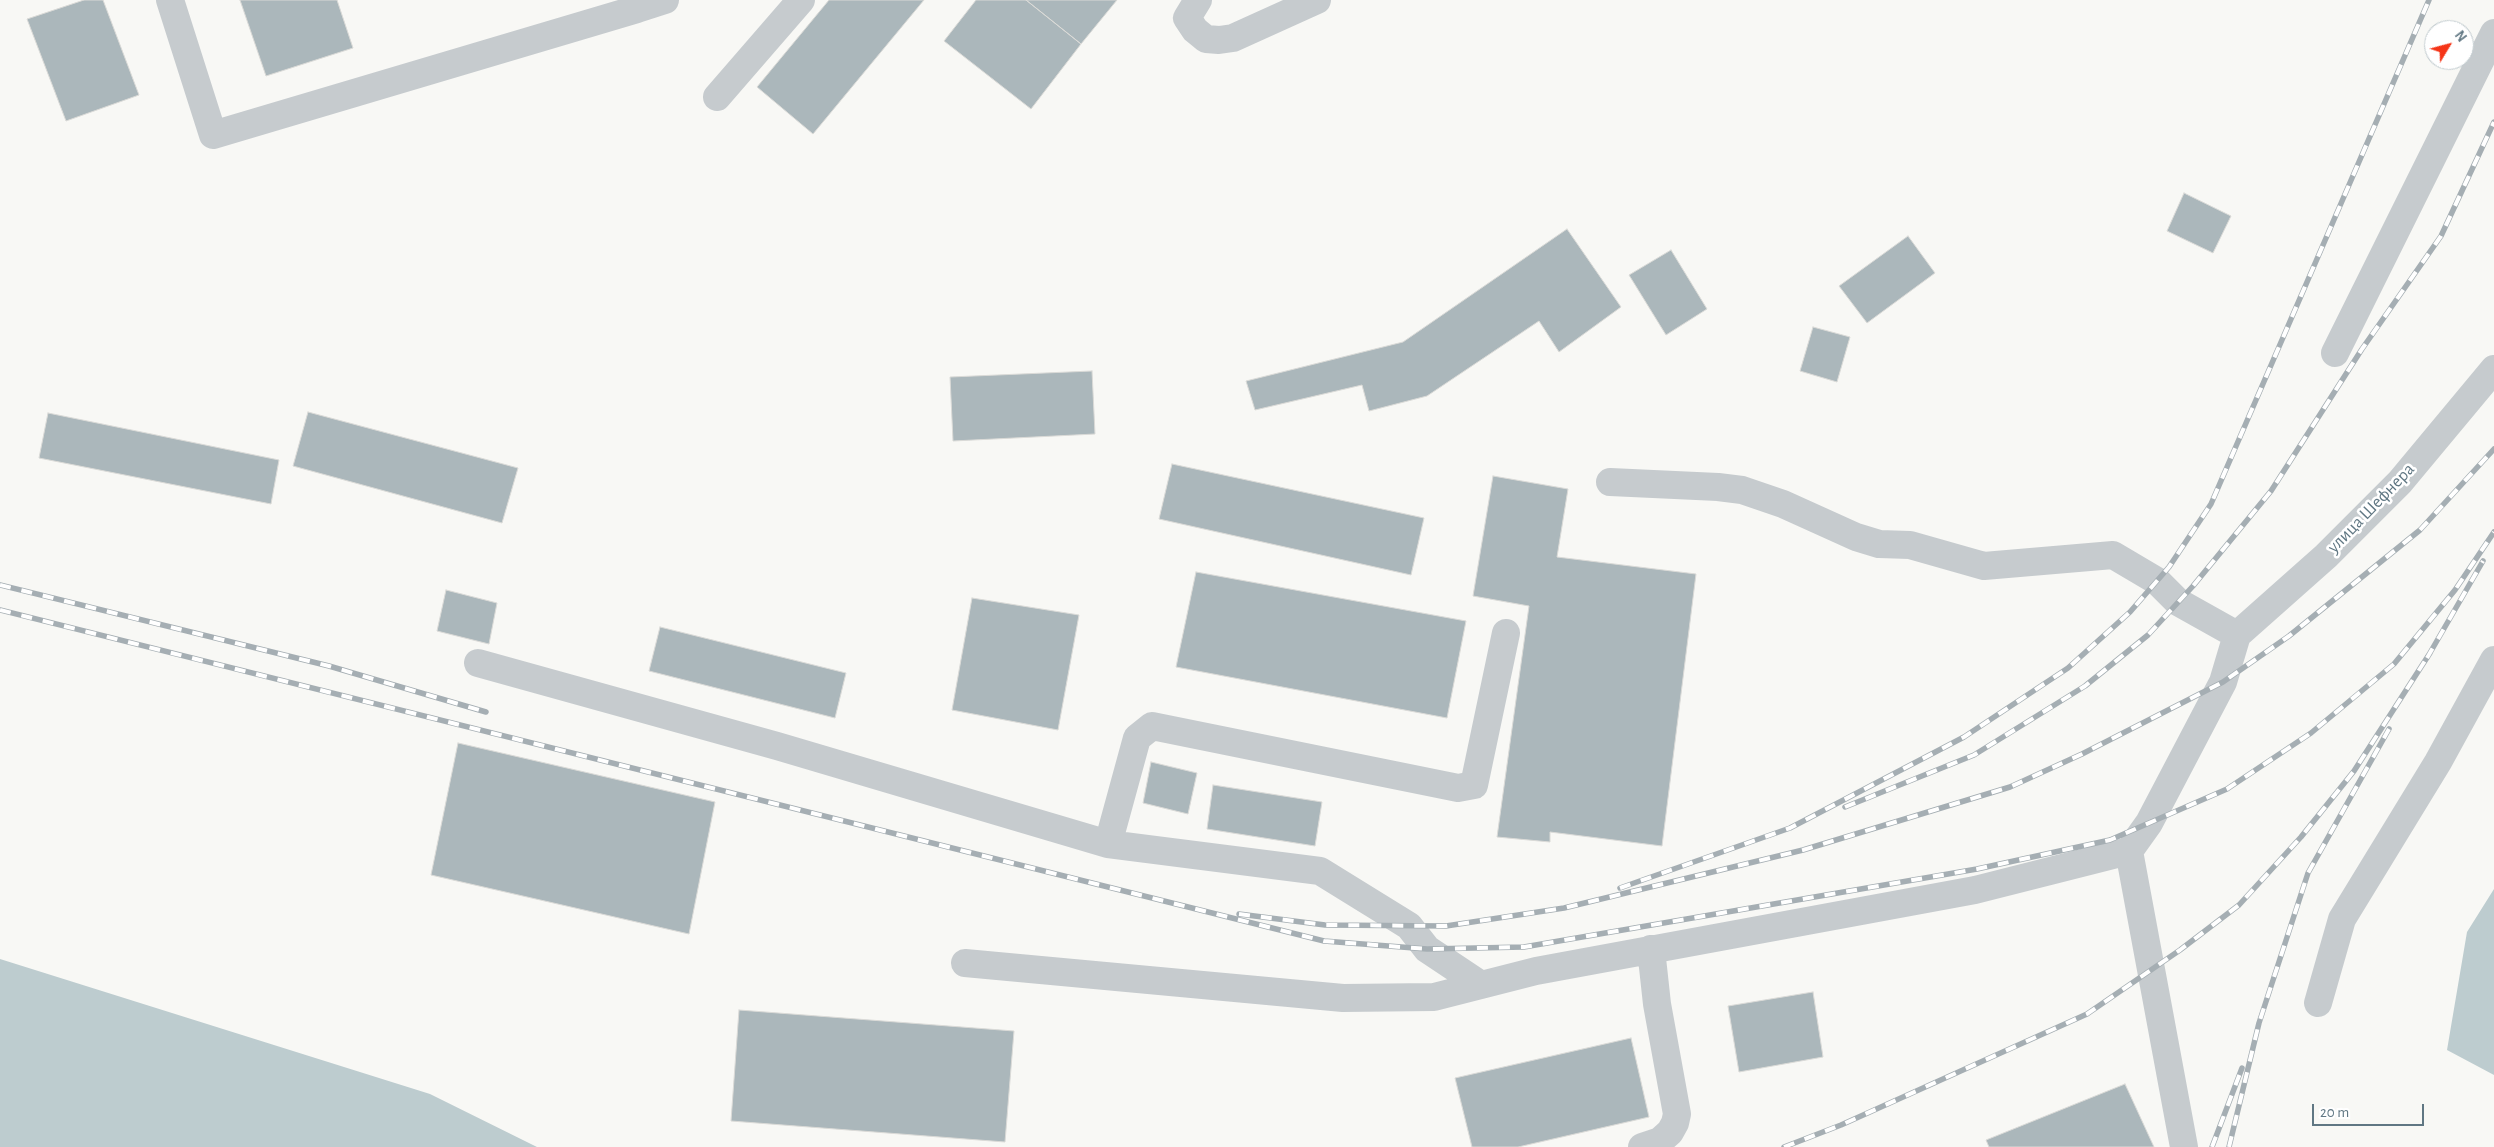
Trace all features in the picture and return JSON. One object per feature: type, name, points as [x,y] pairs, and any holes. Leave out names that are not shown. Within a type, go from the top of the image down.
[{"type":"street","points":[[170,0],[213,135],[636,5],[665,0]]},
{"type":"street","points":[[717,97],[801,0]]},
{"type":"street","points":[[1198,0],[1187,18],[1194,30],[1206,39],[1219,40],[1233,38],[1317,0]]},
{"type":"street","points":[[2335,353],[2494,33]]},
{"type":"street","name":"улица Шефнера","points":[[2237,635],[2326,556],[2400,482],[2494,370]]},
{"type":"street","points":[[965,963],[1343,998],[1434,996],[1536,971],[1975,890],[2129,851],[2149,823],[2224,682],[2237,635],[2178,602],[2157,581],[2113,555],[1984,566],[1910,545],[1880,544],[1856,537],[1783,504],[1742,490],[1718,487],[1610,482]]},
{"type":"street","points":[[1108,844],[1137,738],[1152,726],[1458,788],[1474,785],[1506,633]]},
{"type":"street","points":[[2318,1003],[2342,918],[2438,762],[2494,660]]},
{"type":"street","points":[[478,662],[777,746],[1108,844],[1320,871],[1409,926],[1427,949],[1481,985]]},
{"type":"street","points":[[2129,851],[2184,1147]]},
{"type":"street","points":[[1642,1147],[1660,1141],[1670,1132],[1675,1123],[1676,1114],[1657,1004],[1651,949]]},
{"type":"shaded area","points":[[2494,889],[2494,1075],[2447,1050],[2467,932]]},
{"type":"shaded area","points":[[0,959],[430,1094],[537,1147],[0,1147]]},
{"type":"building","points":[[84,0],[103,0],[139,95],[66,121],[27,19]]},
{"type":"building","points":[[240,0],[337,0],[353,48],[266,76]]},
{"type":"building","points":[[829,0],[924,0],[813,134],[757,87]]},
{"type":"building","points":[[976,0],[1026,0],[1081,44],[1031,109],[944,41]]},
{"type":"building","points":[[1026,0],[1117,0],[1081,44]]},
{"type":"building","points":[[2184,193],[2231,216],[2213,253],[2167,231]]},
{"type":"building","points":[[1567,229],[1621,307],[1559,352],[1539,321],[1427,396],[1369,411],[1362,385],[1255,410],[1246,381],[1403,342]]},
{"type":"building","points":[[1908,236],[1935,273],[1867,323],[1839,286]]},
{"type":"building","points":[[1671,250],[1707,309],[1666,335],[1629,275]]},
{"type":"building","points":[[1813,327],[1850,337],[1837,382],[1800,371]]},
{"type":"building","points":[[1092,371],[1095,434],[953,441],[950,377]]},
{"type":"building","points":[[308,412],[518,468],[502,523],[293,466]]},
{"type":"building","points":[[48,413],[279,460],[271,504],[39,458]]},
{"type":"building","points":[[1172,464],[1424,518],[1411,575],[1159,519]]},
{"type":"building","points":[[1493,476],[1568,489],[1557,557],[1696,574],[1662,846],[1550,832],[1550,842],[1497,837],[1529,606],[1473,596]]},
{"type":"building","points":[[1196,572],[1466,621],[1447,718],[1176,667]]},
{"type":"building","points":[[446,590],[497,603],[489,644],[437,631]]},
{"type":"building","points":[[972,598],[1079,615],[1058,730],[952,710]]},
{"type":"building","points":[[660,627],[846,673],[835,718],[649,671]]},
{"type":"building","points":[[458,743],[715,802],[689,934],[431,875]]},
{"type":"building","points":[[1151,762],[1197,773],[1188,814],[1143,803]]},
{"type":"building","points":[[1213,785],[1322,802],[1315,846],[1207,829]]},
{"type":"building","points":[[1813,992],[1823,1057],[1739,1072],[1728,1006]]},
{"type":"building","points":[[739,1010],[1014,1031],[1005,1142],[731,1121]]},
{"type":"building","points":[[1631,1038],[1649,1117],[1518,1147],[1472,1147],[1455,1078]]},
{"type":"building","points":[[2125,1084],[2154,1147],[1989,1147],[1986,1140]]},
{"type":"railway","points":[[1620,888],[1790,828],[1964,737],[2068,668],[2130,612],[2169,567],[2211,504],[2429,0]]},
{"type":"railway","points":[[1845,807],[1974,755],[2085,686],[2148,635],[2193,586],[2271,491],[2362,349],[2441,236],[2494,122]]},
{"type":"railway","points":[[1239,914],[1325,925],[1446,926],[1564,908],[1803,850],[2010,787],[2082,754],[2223,682],[2289,636],[2420,530],[2494,449]]},
{"type":"railway","points":[[0,610],[1324,941],[1427,949],[1524,947],[1977,869],[2110,840],[2227,789],[2311,733],[2394,664],[2455,590],[2494,532]]},
{"type":"railway","points":[[2427,658],[2483,561]]},
{"type":"railway","points":[[0,585],[329,666],[486,712]]},
{"type":"railway","points":[[1784,1147],[1841,1125],[2087,1014],[2180,950],[2239,905],[2301,837],[2354,771],[2430,653]]},
{"type":"railway","points":[[2229,1147],[2259,1023],[2308,873],[2389,729]]},
{"type":"railway","points":[[2212,1147],[2242,1068]]}]
